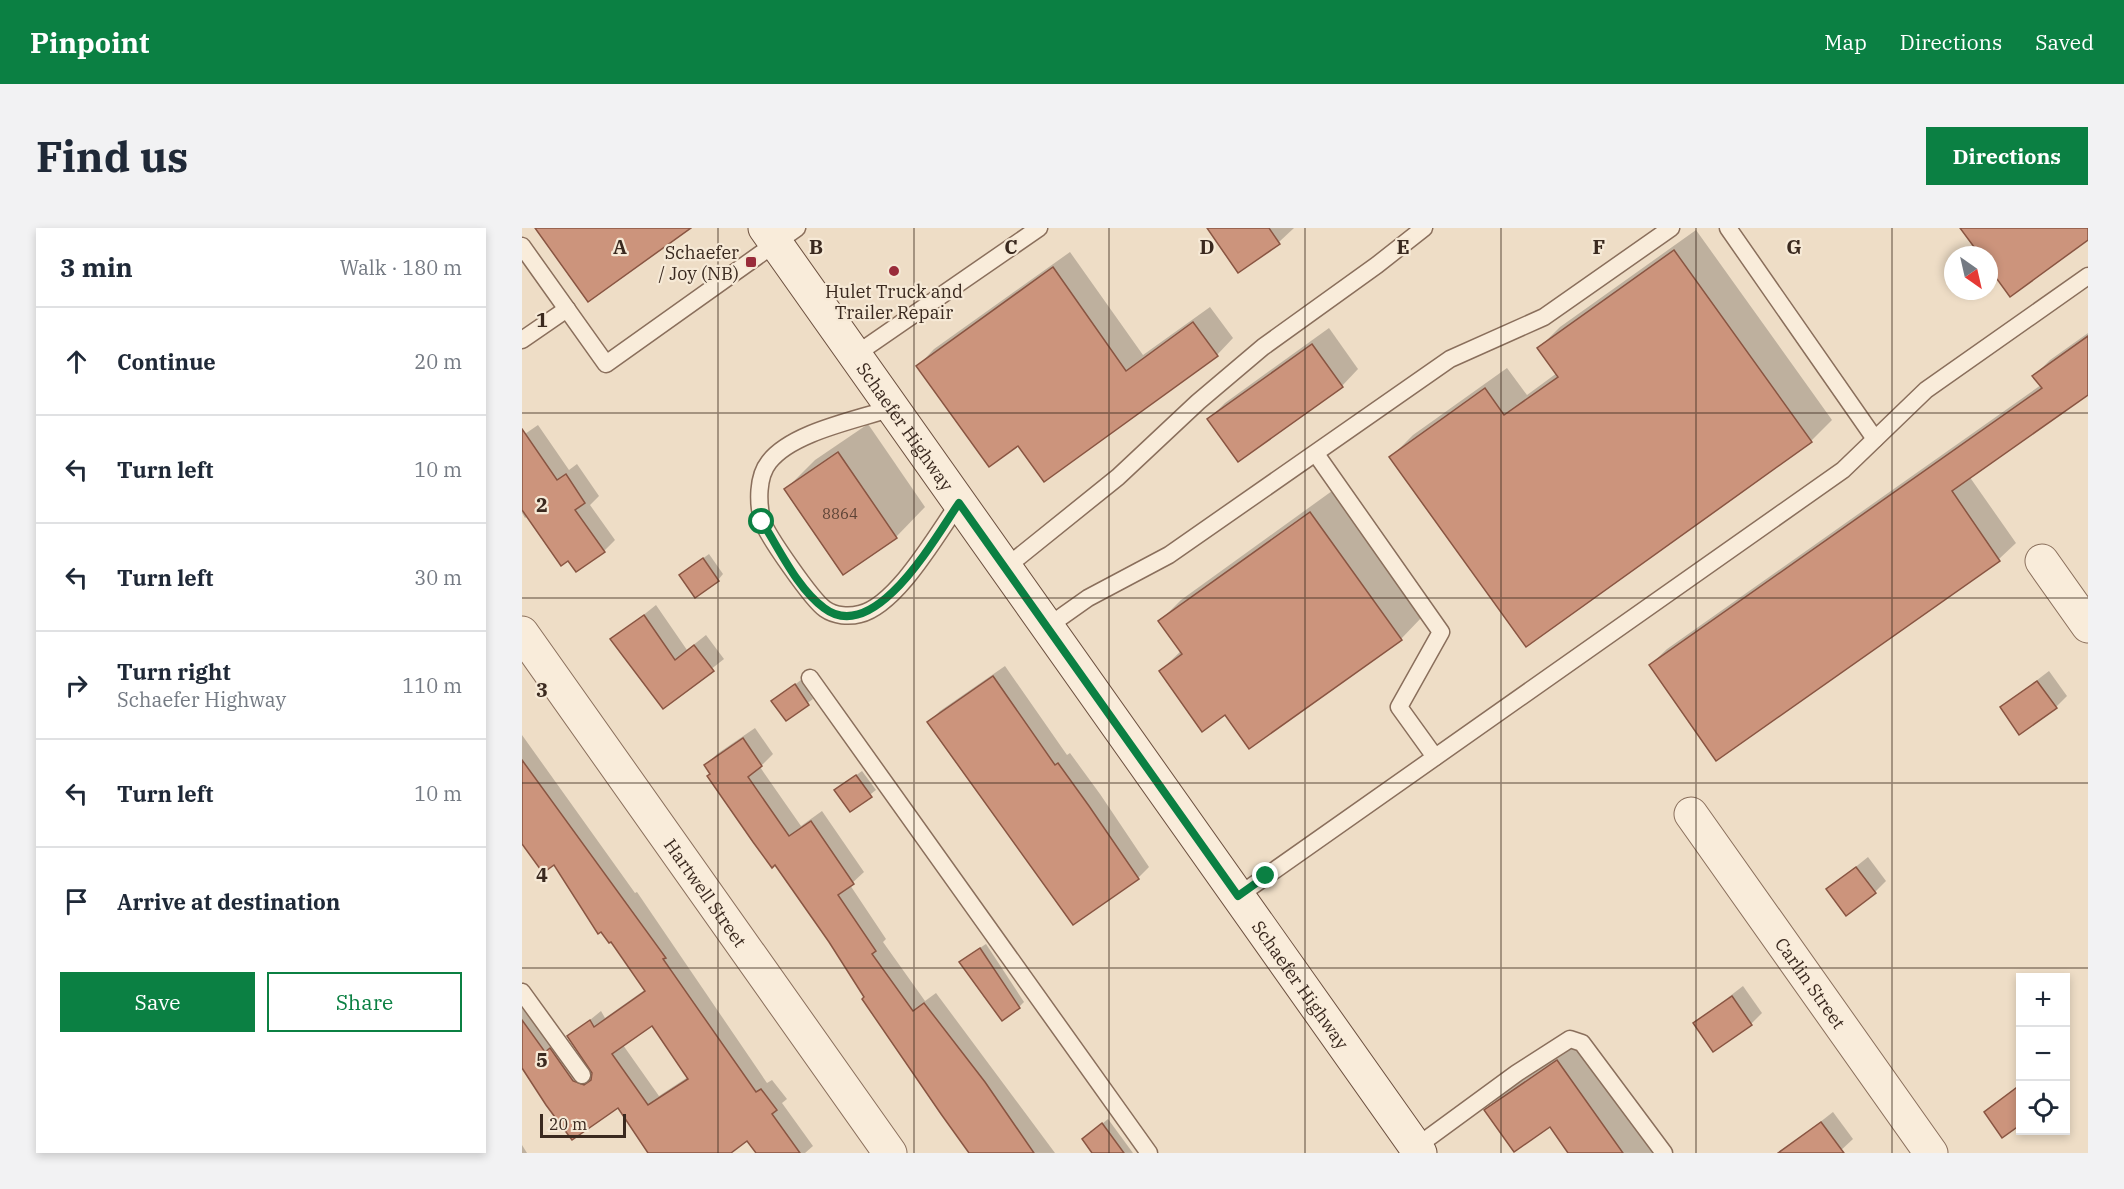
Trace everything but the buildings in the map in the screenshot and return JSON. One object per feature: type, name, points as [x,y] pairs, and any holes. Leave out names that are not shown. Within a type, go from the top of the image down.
[{"type":"street","name":"Schaefer Highway","points":[[779,233],[855,355],[1418,1150]]},
{"type":"street","points":[[2042,561],[2088,626]]},
{"type":"street","name":"Hartwell Street","points":[[522,633],[889,1152]]},
{"type":"street","name":"Carlin Street","points":[[1690,814],[1931,1153]]},
{"type":"lane","points":[[855,355],[1039,228]]},
{"type":"lane","points":[[1005,568],[1110,484],[1198,402],[1263,347],[1377,265],[1424,228]]},
{"type":"lane","points":[[1047,627],[1088,598],[1169,555],[1450,359],[1544,317],[1671,228]]},
{"type":"lane","points":[[1728,228],[1875,439]]},
{"type":"lane","points":[[522,246],[606,364],[779,233]]},
{"type":"lane","points":[[1238,896],[1843,470],[1926,390],[2088,276]]},
{"type":"lane","points":[[522,340],[567,309]]},
{"type":"lane","points":[[892,408],[789,443],[767,463],[758,495],[762,522],[805,587],[824,609],[840,615],[861,614],[890,597],[959,503]]},
{"type":"lane","points":[[1316,454],[1441,633],[1399,707],[1434,757]]},
{"type":"lane","points":[[810,678],[1149,1153]]},
{"type":"lane","points":[[522,992],[582,1075]]},
{"type":"lane","points":[[1418,1150],[1516,1073],[1570,1039],[1582,1042],[1664,1153]]},
{"type":"place","name":"Schaefer / Joy (NB)","points":[[751,262]]},
{"type":"place","name":"Hulet Truck and Trailer Repair","points":[[894,271]]},
{"type":"route","points":[[762,522],[805,587],[824,609],[840,615],[861,614],[890,597],[959,503],[1238,896],[1266,876]]}]
